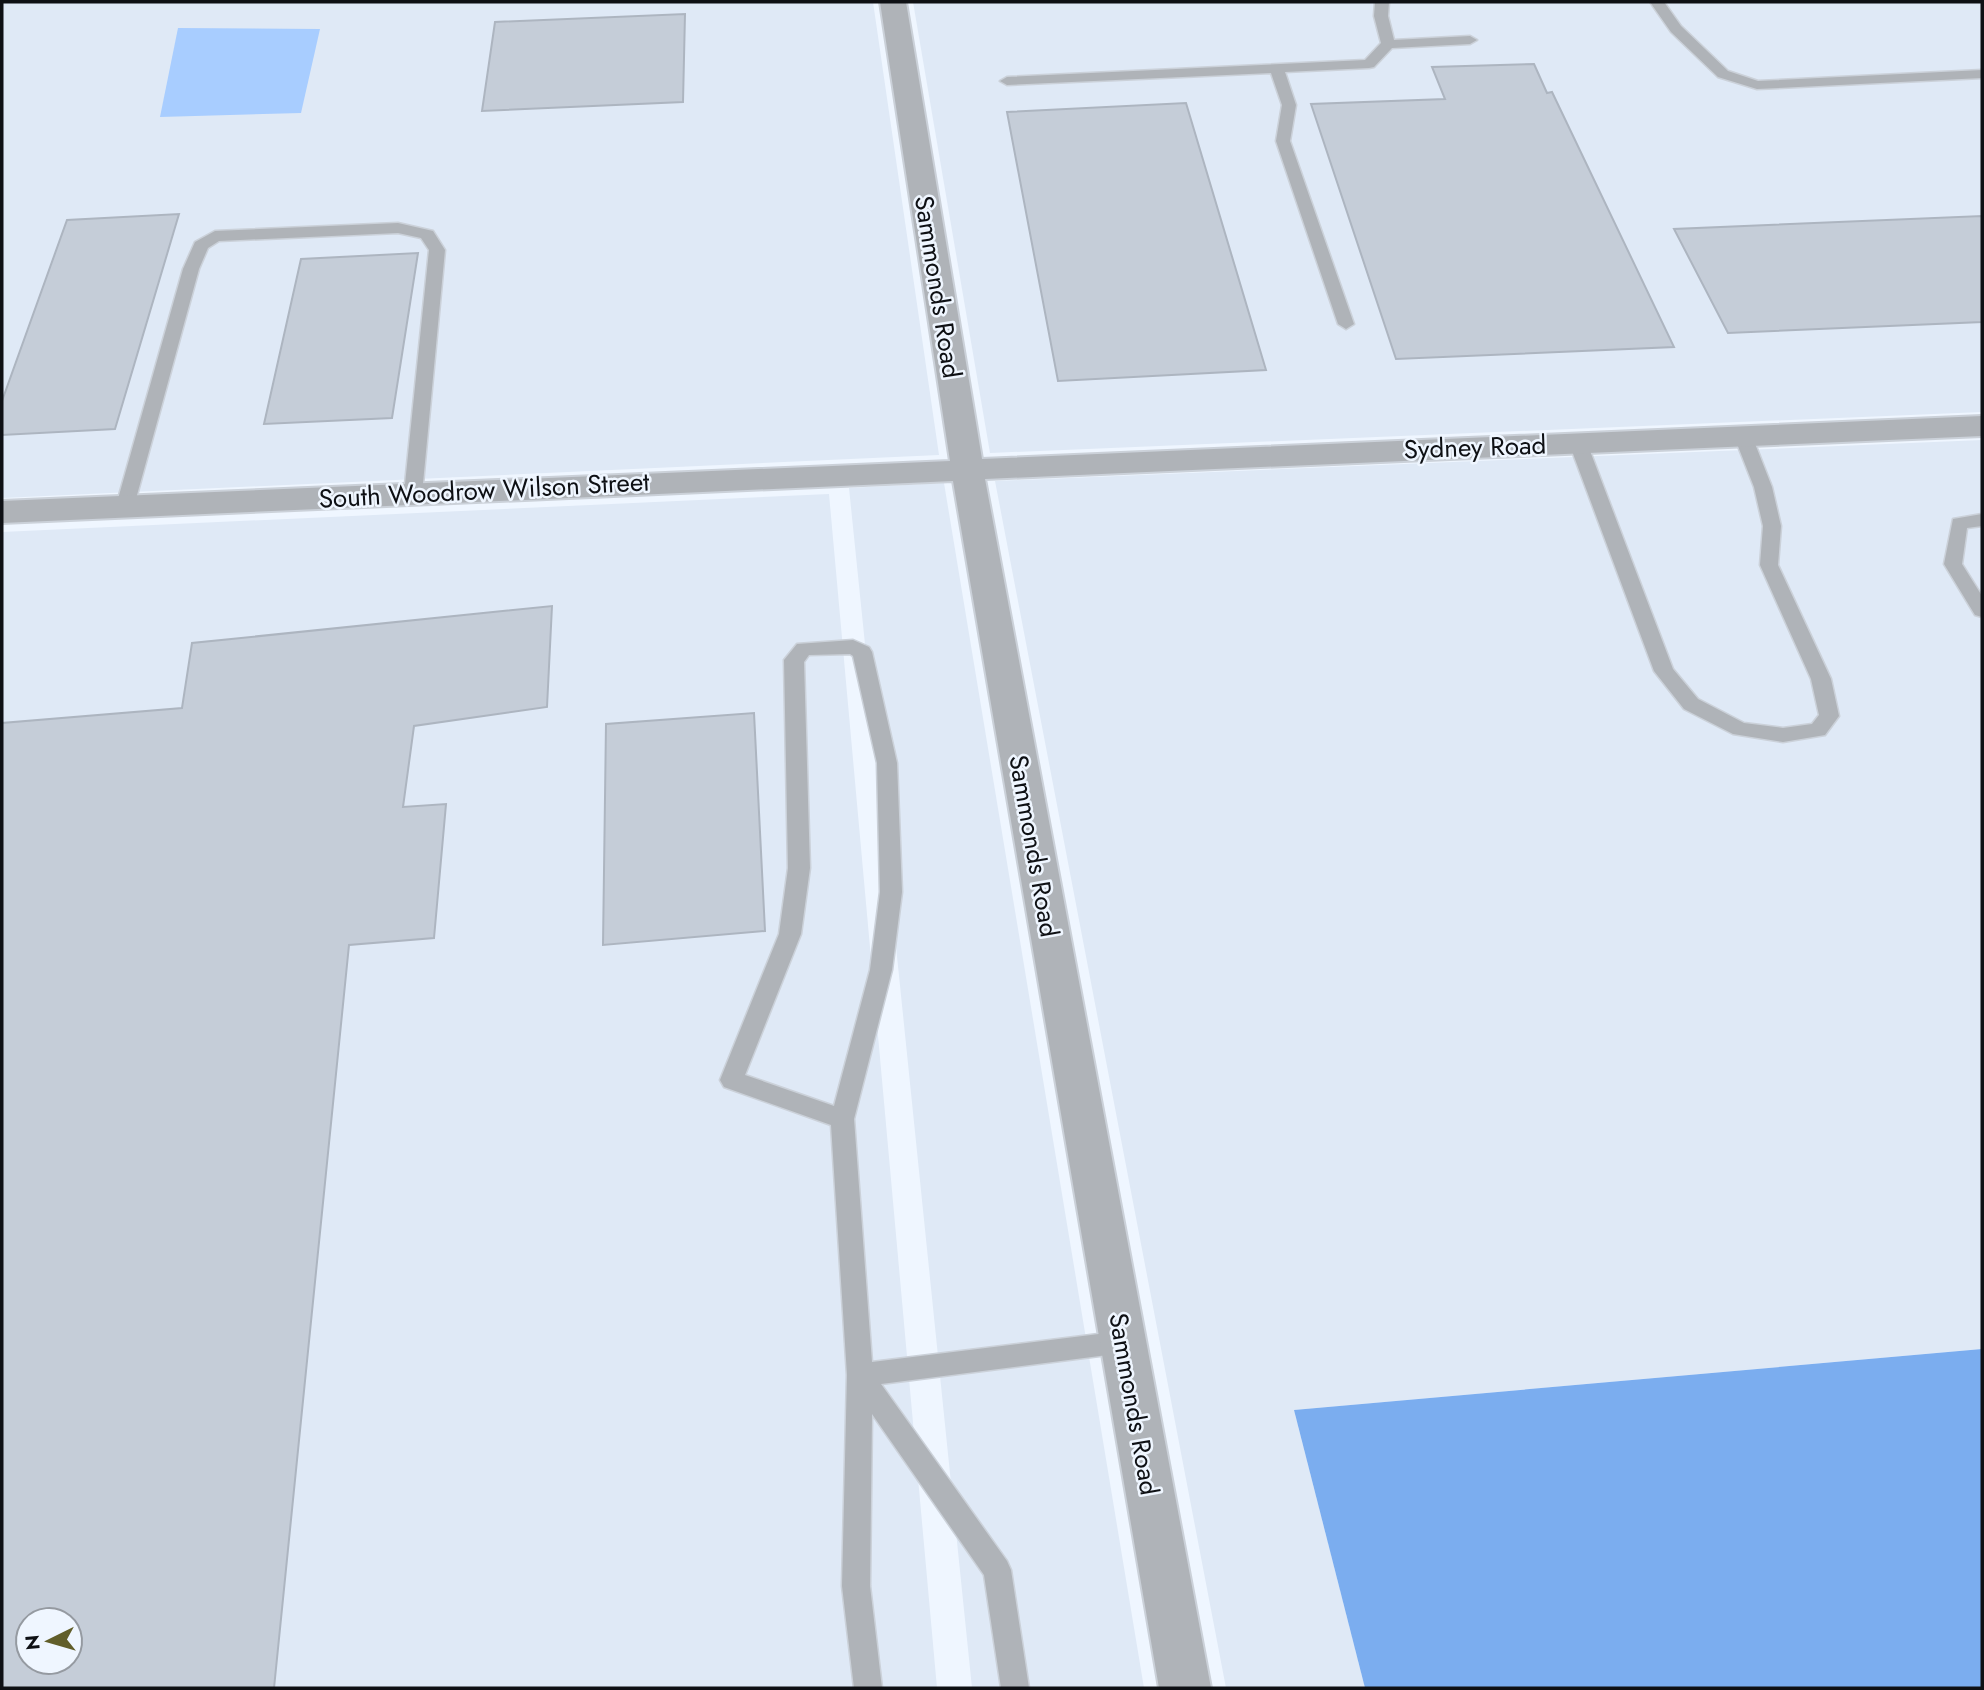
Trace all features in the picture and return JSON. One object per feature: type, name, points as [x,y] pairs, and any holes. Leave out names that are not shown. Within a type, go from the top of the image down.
[{"type":"street","name":"Sammonds Road","points":[[893,2],[967,468],[1185,1688]]},
{"type":"street","name":"Sydney Road","points":[[967,468],[1982,426]]},
{"type":"street","name":"South Woodrow Wilson Street","points":[[2,512],[967,468]]},
{"type":"lane","points":[[1382,2],[1381,16],[1388,44]]},
{"type":"lane","points":[[1657,2],[1676,29],[1723,74],[1758,85],[1982,74]]},
{"type":"lane","points":[[1007,81],[1369,64],[1388,44],[1471,40]]},
{"type":"lane","points":[[1277,68],[1289,105],[1283,141],[1346,324]]},
{"type":"lane","points":[[125,506],[191,269],[201,245],[215,236],[398,228],[428,234],[437,250],[412,494]]},
{"type":"lane","points":[[1578,443],[1664,671],[1692,704],[1740,729],[1783,736],[1818,730],[1829,716],[1821,679],[1769,565],[1772,526],[1763,487],[1743,436]]},
{"type":"lane","points":[[1982,520],[1959,523],[1953,564],[1982,611]]},
{"type":"lane","points":[[842,1119],[732,1080],[790,934],[799,868],[794,660],[804,649],[853,647],[862,652],[887,763],[891,892],[881,970],[842,1119],[860,1375],[856,1586],[868,1688]]},
{"type":"lane","points":[[860,1375],[1123,1342]]},
{"type":"lane","points":[[860,1375],[997,1570],[1015,1688]]},
{"type":"shaded area","points":[[2,2],[873,2],[939,455],[2,498]]},
{"type":"shaded area","points":[[913,2],[1982,2],[1982,412],[990,453]]},
{"type":"shaded area","points":[[178,28],[320,29],[301,113],[160,117]]},
{"type":"shaded area","points":[[1982,440],[1982,1349],[1294,1410],[1365,1688],[1226,1688],[995,481]]},
{"type":"shaded area","points":[[944,483],[1144,1688],[972,1688],[849,488]]},
{"type":"shaded area","points":[[829,494],[937,1688],[2,1688],[2,532]]},
{"type":"shaded area","points":[[1982,1349],[1982,1688],[1365,1688],[1294,1410]]},
{"type":"building","points":[[685,14],[683,102],[482,111],[495,22]]},
{"type":"building","points":[[1534,64],[1547,93],[1552,92],[1674,347],[1396,359],[1311,104],[1445,99],[1432,67]]},
{"type":"building","points":[[1186,103],[1266,370],[1058,381],[1007,112]]},
{"type":"building","points":[[179,214],[115,429],[2,435],[2,401],[67,220]]},
{"type":"building","points":[[1982,216],[1982,322],[1728,333],[1674,229]]},
{"type":"building","points":[[418,253],[392,418],[264,424],[301,259]]},
{"type":"building","points":[[552,606],[547,707],[414,726],[403,807],[446,804],[434,938],[349,945],[274,1688],[2,1688],[2,723],[182,708],[192,643]]},
{"type":"building","points":[[754,713],[765,931],[603,945],[606,724]]}]
